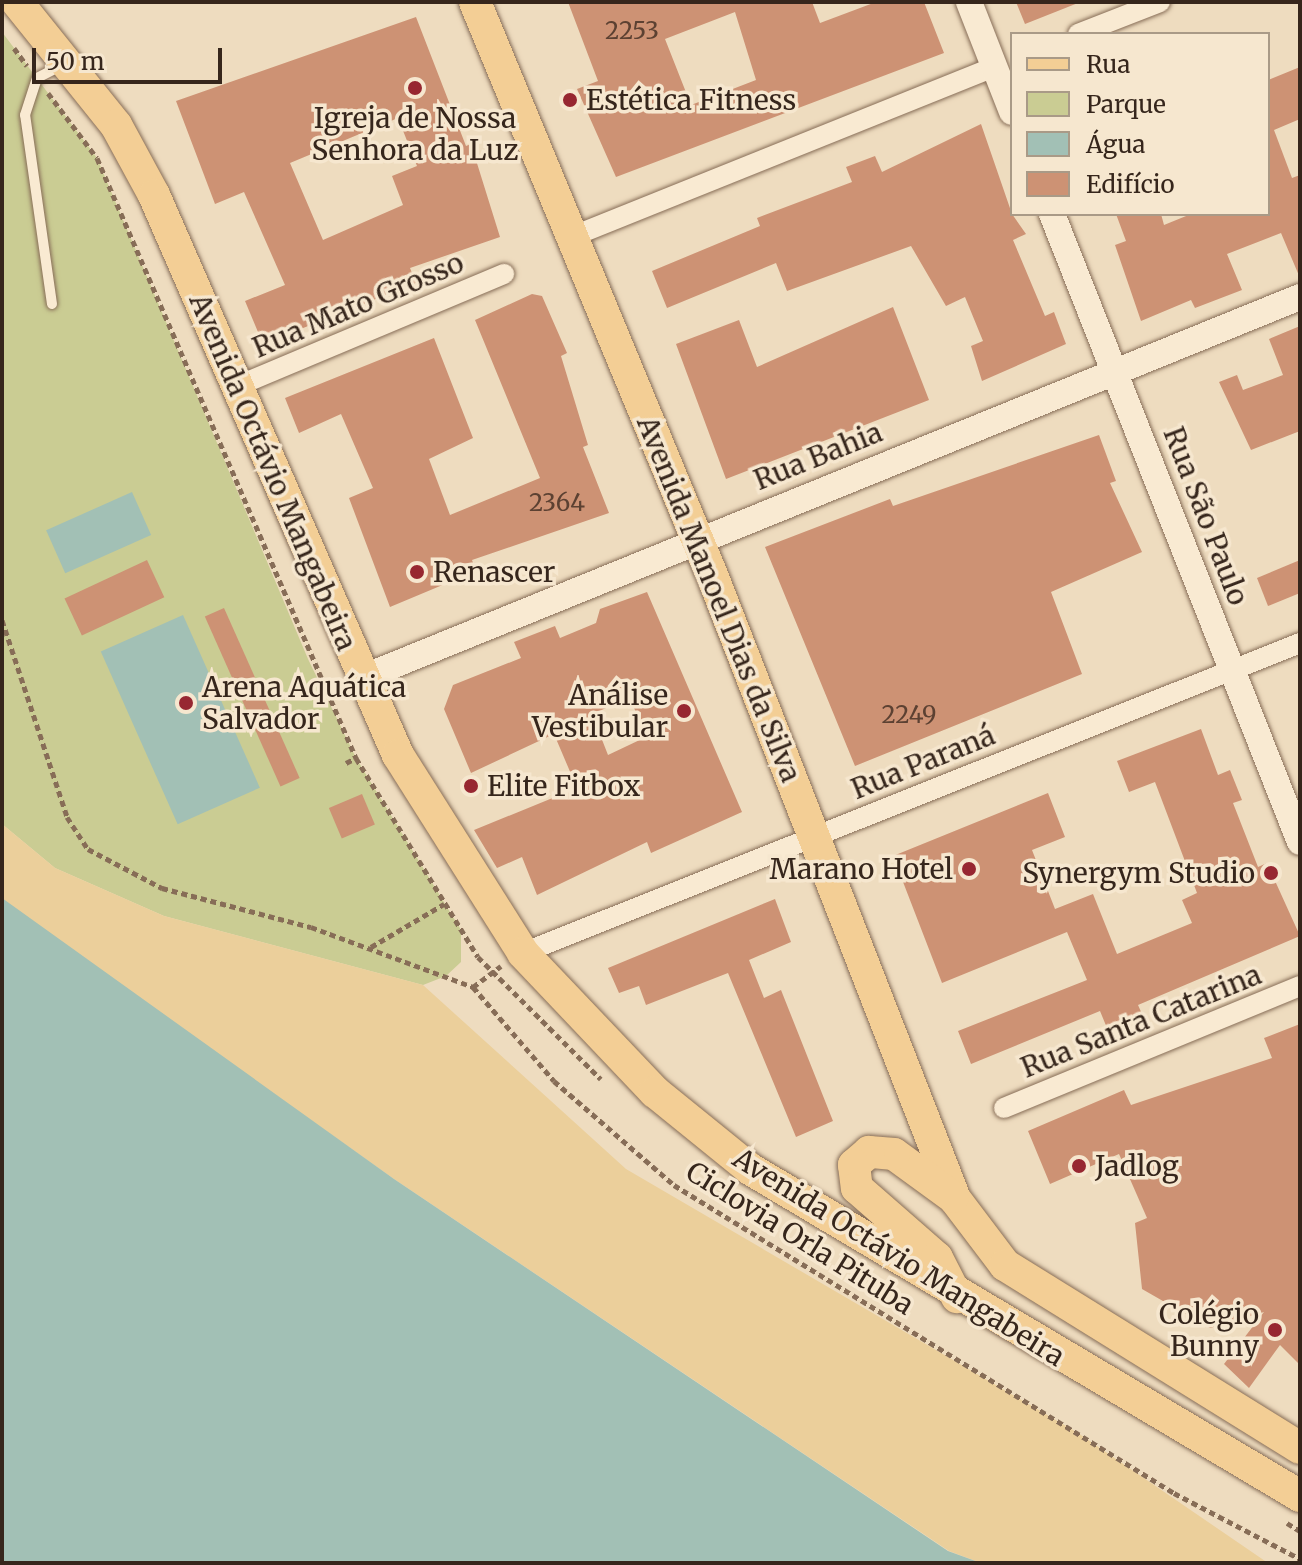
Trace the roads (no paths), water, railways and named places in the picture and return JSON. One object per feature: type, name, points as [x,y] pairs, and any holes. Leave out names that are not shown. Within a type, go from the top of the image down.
[{"type":"main road","name":"Avenida Octávio Mangabeira","points":[[17,2],[116,125],[154,195],[362,678],[439,831],[523,953],[614,1052],[712,1140],[957,1297],[1300,1496]]},
{"type":"main road","name":"Avenida Manoel Dias da Silva","points":[[475,2],[696,539],[955,1199]]},
{"type":"main road","points":[[955,1199],[894,1154],[869,1152],[854,1165],[866,1199],[929,1250],[957,1297]]},
{"type":"main road","name":"Avenida Octávio Mangabeira","points":[[955,1199],[1005,1265],[1300,1448]]},
{"type":"street","points":[[969,2],[1010,107]]},
{"type":"street","points":[[1083,32],[1160,2]]},
{"type":"street","points":[[571,237],[994,67]]},
{"type":"street","name":"Rua São Paulo","points":[[1053,216],[1300,842]]},
{"type":"street","name":"Rua Mato Grosso","points":[[235,387],[504,274]]},
{"type":"street","name":"Rua Bahia","points":[[362,678],[696,539],[1300,297]]},
{"type":"street","name":"Rua Paraná","points":[[523,953],[1300,643]]},
{"type":"street","name":"Rua Santa Catarina","points":[[1004,1108],[1300,986]]},
{"type":"lane","points":[[52,304],[26,135],[26,99],[37,78],[67,62]]},
{"type":"water","points":[[132,492],[151,535],[65,573],[46,530]]},
{"type":"water","points":[[183,615],[260,788],[178,824],[101,652]]},
{"type":"water","points":[[2,898],[394,1179],[948,1551],[981,1563],[2,1563]]},
{"type":"place","name":"Igreja de Nossa Senhora da Luz","points":[[415,88]]},
{"type":"place","name":"Estética Fitness","points":[[570,100]]},
{"type":"place","name":"Renascer","points":[[417,572]]},
{"type":"place","name":"Arena Aquática Salvador","points":[[186,703]]},
{"type":"place","name":"Análise Vestibular","points":[[684,711]]},
{"type":"place","name":"Elite Fitbox","points":[[471,786]]},
{"type":"place","name":"Marano Hotel","points":[[969,869]]},
{"type":"place","name":"Synergym Studio","points":[[1271,873]]},
{"type":"place","name":"Jadlog","points":[[1079,1166]]},
{"type":"place","name":"Colégio Bunny","points":[[1275,1330]]}]
